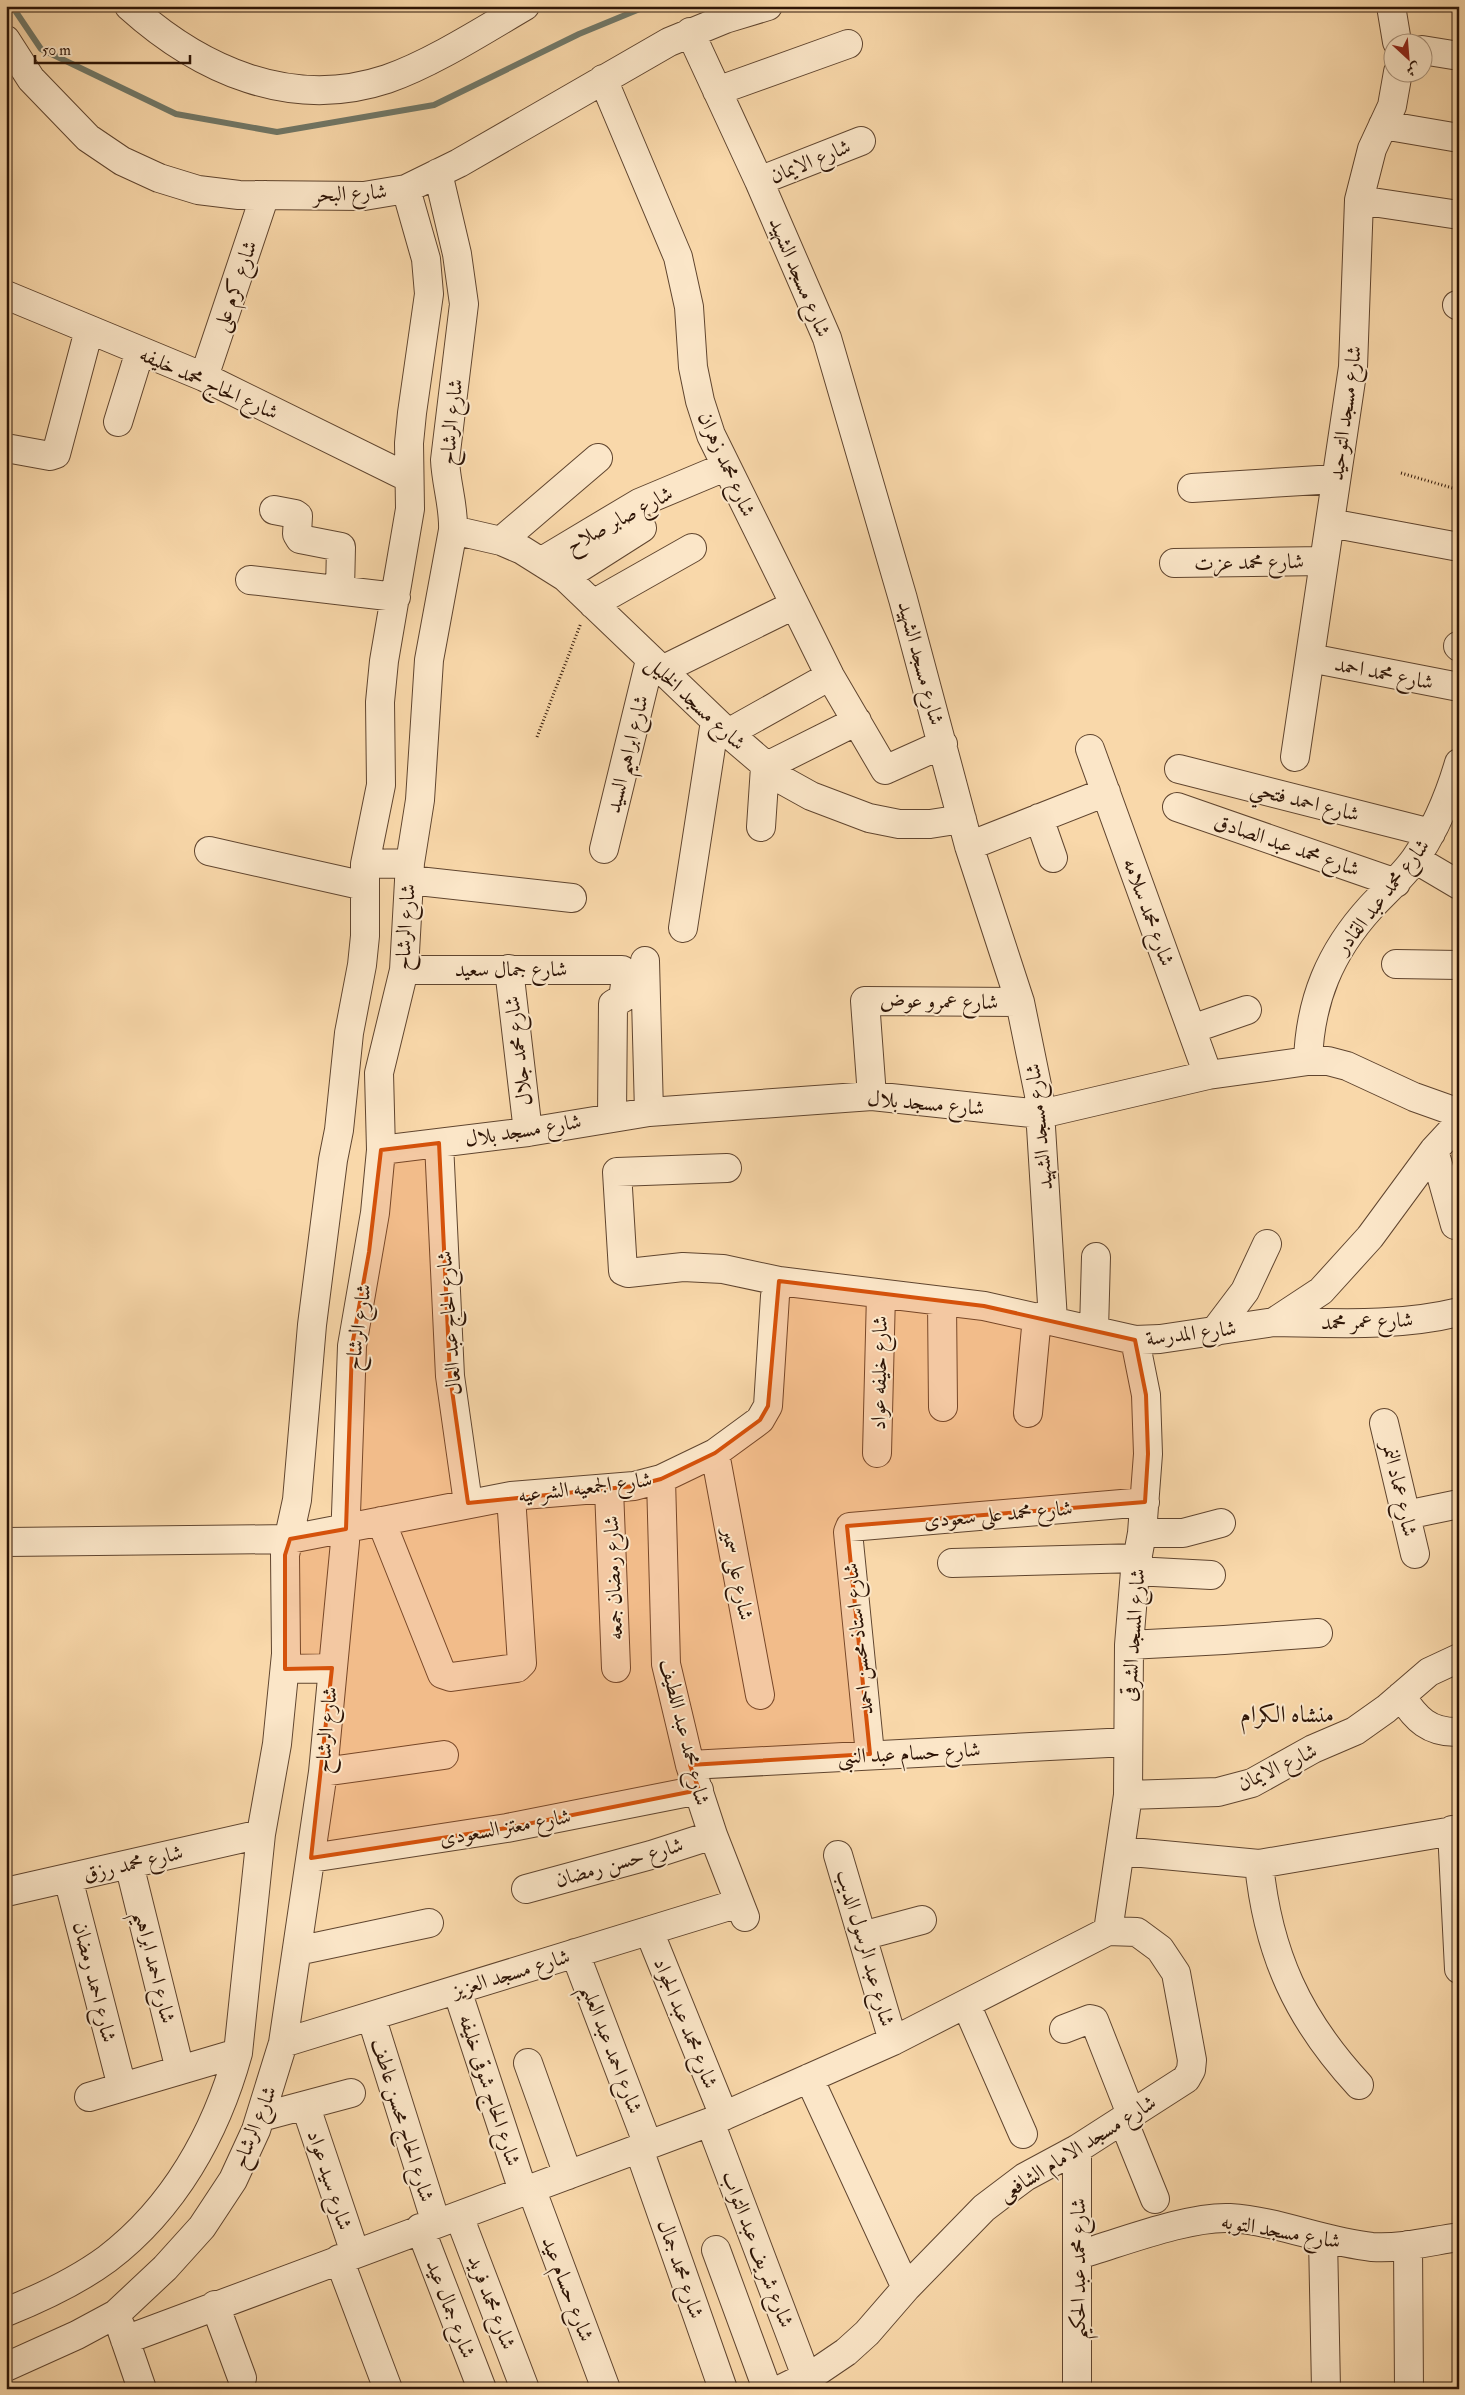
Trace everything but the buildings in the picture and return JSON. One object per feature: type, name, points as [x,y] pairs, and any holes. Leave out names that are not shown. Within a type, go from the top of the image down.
[{"type":"street","points":[[129,6],[154,28],[188,51],[224,69],[269,86],[309,91],[348,89],[387,79],[424,62],[525,6]]},
{"type":"street","name":"شارع البحر","points":[[6,40],[31,79],[88,138],[122,161],[159,178],[198,190],[239,195],[364,196],[406,189],[690,32],[768,6]]},
{"type":"street","points":[[1391,6],[1395,32]]},
{"type":"street","name":"شارع مسجد الشهيد","points":[[690,32],[759,181],[830,348],[943,744],[969,846],[1020,1002],[1038,1082],[1041,1114],[1045,1319],[1028,1413]]},
{"type":"street","points":[[717,92],[848,44]]},
{"type":"street","points":[[1432,52],[1459,56]]},
{"type":"street","name":"شارع محمد زهران","points":[[604,79],[678,257],[685,281],[693,367],[700,401],[711,435],[725,467],[830,676],[885,770],[943,744]]},
{"type":"street","name":"شارع مسجد التوحيد","points":[[1296,757],[1355,348],[1359,200],[1370,157],[1392,106],[1396,82]]},
{"type":"street","points":[[1384,125],[1459,138]]},
{"type":"street","name":"شارع الايمان","points":[[759,181],[861,141]]},
{"type":"street","name":"شارع الرشاح","points":[[437,516],[409,478],[412,413],[429,294],[442,256],[438,173]]},
{"type":"street","name":"شارع الرشاح","points":[[6,2367],[76,2335],[116,2314],[165,2268],[202,2227],[233,2180],[242,2121],[283,2043],[312,1858],[323,1772],[308,1669],[287,1624],[284,1574],[296,1538],[297,1500],[312,1325],[333,1160],[339,1130],[348,1033],[362,965],[365,936],[387,870],[420,800],[437,516],[446,478],[445,460],[464,304],[442,256],[406,189]]},
{"type":"street","name":"شارع كرم على","points":[[204,377],[265,195]]},
{"type":"street","points":[[1359,200],[1459,215]]},
{"type":"street","name":"شارع الحاج محمد خليفه","points":[[6,294],[204,377],[409,478]]},
{"type":"street","points":[[6,448],[50,456],[56,454],[89,330]]},
{"type":"street","points":[[118,422],[140,351]]},
{"type":"street","points":[[501,541],[598,458]]},
{"type":"street","name":"شارع صابر صلاح","points":[[542,561],[639,503],[725,467]]},
{"type":"street","points":[[1192,488],[1335,479]]},
{"type":"street","points":[[274,510],[298,516],[297,534],[300,539],[341,547],[340,590]]},
{"type":"street","name":"شارع الرشاح","points":[[242,2121],[231,2080],[238,2053],[261,1834],[277,1744],[308,1669],[340,1530],[352,1346],[370,1252],[381,1150],[379,1073],[404,970],[387,870],[381,785],[381,694],[385,653],[396,597],[437,516]]},
{"type":"street","name":"شارع مسجد الخليل","points":[[437,516],[501,541],[542,561],[564,577],[721,727],[765,767],[784,781],[811,796],[869,818],[899,824],[922,824],[962,819]]},
{"type":"street","points":[[1330,523],[1459,547]]},
{"type":"street","points":[[564,577],[642,528]]},
{"type":"street","points":[[591,602],[692,548]]},
{"type":"street","name":"شارع محمد عزت","points":[[1174,563],[1324,561]]},
{"type":"street","points":[[250,580],[396,597]]},
{"type":"street","points":[[656,665],[794,605]]},
{"type":"street","name":"شارع محمد احمد","points":[[1310,658],[1459,687]]},
{"type":"street","name":"شارع ابراهيم السيد","points":[[604,849],[656,665]]},
{"type":"street","points":[[684,928],[721,727],[830,676]]},
{"type":"street","points":[[761,827],[765,767],[857,721]]},
{"type":"street","name":"شارع محمد سلامه","points":[[1090,749],[1208,1075]]},
{"type":"street","name":"شارع محمد عبد القادر","points":[[1308,1061],[1309,1032],[1314,1005],[1324,978],[1353,928],[1396,883],[1415,859],[1431,833],[1447,799],[1459,763]]},
{"type":"street","name":"شارع احمد فتحي","points":[[1179,769],[1431,833]]},
{"type":"street","points":[[969,846],[1106,792]]},
{"type":"street","name":"شارع محمد عبد الصادق","points":[[1177,807],[1396,883]]},
{"type":"street","points":[[1039,818],[1054,858]]},
{"type":"street","points":[[209,851],[387,870],[572,898]]},
{"type":"street","points":[[1415,859],[1459,885]]},
{"type":"street","points":[[645,961],[649,1112]]},
{"type":"street","points":[[1396,964],[1459,965]]},
{"type":"street","name":"شارع محمد جلال","points":[[509,969],[528,1132]]},
{"type":"street","name":"شارع جمال سعيد","points":[[404,970],[619,969],[624,972],[626,978],[623,998],[613,1004],[612,1116]]},
{"type":"street","name":"شارع عمرو عوض","points":[[872,1096],[865,1001],[1020,1002]]},
{"type":"street","points":[[1192,1029],[1247,1010]]},
{"type":"street","name":"شارع مسجد بلال","points":[[381,1150],[528,1132],[612,1116],[872,1096],[1041,1114],[1208,1075],[1308,1061],[1328,1062],[1347,1066],[1414,1098],[1459,1113]]},
{"type":"street","name":"شارع المدرسة","points":[[727,1168],[617,1172],[622,1269],[628,1273],[683,1267],[713,1268],[779,1281],[984,1306],[1135,1340],[1214,1332],[1274,1322],[1321,1291],[1370,1237],[1434,1150],[1459,1123]]},
{"type":"street","name":"شارع الحاج عبد العال","points":[[439,1143],[450,1376],[468,1503]]},
{"type":"street","points":[[1434,1150],[1455,1225]]},
{"type":"street","points":[[1214,1332],[1245,1290],[1267,1244]]},
{"type":"street","points":[[1094,1330],[1096,1257]]},
{"type":"street","name":"شارع الجمعيه الشرعيه","points":[[6,1542],[296,1538],[511,1496],[634,1486],[661,1479],[715,1454],[760,1420],[768,1406],[775,1296],[779,1281]]},
{"type":"street","name":"شارع خليفه عواد","points":[[878,1453],[881,1294]]},
{"type":"street","points":[[942,1302],[943,1407]]},
{"type":"street","name":"شارع عمر محمد","points":[[1274,1322],[1388,1323],[1431,1318],[1459,1312]]},
{"type":"street","name":"شارع المسجد الشرقى","points":[[1108,1930],[1128,1795],[1129,1645],[1145,1502],[1148,1454],[1146,1395],[1135,1340]]},
{"type":"street","name":"شارع عماد النمر","points":[[1384,1423],[1415,1554]]},
{"type":"street","name":"شارع على سمير","points":[[715,1454],[760,1695]]},
{"type":"street","name":"شارع محمد عبد اللطيف","points":[[661,1479],[666,1664],[694,1778],[712,1835],[742,1910]]},
{"type":"street","name":"شارع رمضان جمعه","points":[[609,1488],[616,1668]]},
{"type":"street","points":[[381,1521],[442,1674],[448,1677],[517,1668],[522,1663],[511,1496]]},
{"type":"street","name":"شارع محمد على سعودى","points":[[852,1526],[1145,1502]]},
{"type":"street","points":[[1406,1515],[1459,1505],[1459,1510]]},
{"type":"street","points":[[1139,1554],[1182,1532],[1222,1524]]},
{"type":"street","name":"شارع استاذ محسن احمد","points":[[852,1526],[848,1532],[870,1754]]},
{"type":"street","points":[[952,1563],[1139,1554],[1211,1575]]},
{"type":"street","points":[[1129,1645],[1318,1633]]},
{"type":"street","name":"شارع الايمان","points":[[1128,1795],[1218,1792],[1252,1782],[1313,1749],[1355,1731],[1386,1709],[1429,1672],[1459,1658]]},
{"type":"street","points":[[1401,1696],[1414,1716],[1424,1724],[1436,1729],[1459,1732]]},
{"type":"street","name":"شارع حسام عبد النبى","points":[[694,1778],[870,1754],[1127,1742]]},
{"type":"street","points":[[323,1772],[444,1755]]},
{"type":"street","name":"شارع معتز السعودى","points":[[312,1858],[507,1828],[694,1778]]},
{"type":"street","points":[[1121,1850],[1259,1864],[1455,1830],[1459,1969]]},
{"type":"street","name":"شارع محمد رزق","points":[[6,1892],[261,1834]]},
{"type":"street","name":"شارع حسن رمضان","points":[[526,1888],[633,1860],[712,1835]]},
{"type":"street","name":"شارع عبد الرسول الديب","points":[[838,1855],[893,2042]]},
{"type":"street","name":"شارع احمد ابراهيم","points":[[129,1864],[180,2070]]},
{"type":"street","points":[[1259,1864],[1268,1926],[1288,1984],[1319,2038],[1359,2085]]},
{"type":"street","name":"شارع احمد رمضان","points":[[68,1878],[122,2087]]},
{"type":"street","name":"شارع مسجد العزيز","points":[[283,2043],[649,1931],[742,1910]]},
{"type":"street","points":[[862,1936],[922,1920]]},
{"type":"street","points":[[297,1951],[429,1923]]},
{"type":"street","points":[[125,2340],[717,2119],[893,2042],[1108,1930]]},
{"type":"street","name":"شارع مسجد الامام الشافعى","points":[[781,2389],[818,2370],[846,2352],[878,2321],[906,2288],[984,2208],[1025,2177],[1077,2149],[1186,2079],[1192,2070],[1192,2060],[1176,1973],[1160,1949],[1137,1932],[1108,1930]]},
{"type":"street","name":"شارع محمد عبد الجواد","points":[[649,1931],[717,2119]]},
{"type":"street","name":"شارع احمد عبد العليم","points":[[575,1954],[644,2147]]},
{"type":"street","name":"شارع الحاج شوقى خليفه","points":[[457,1990],[527,2190]]},
{"type":"street","points":[[966,2004],[1023,2134]]},
{"type":"street","name":"شارع الحاج محسن عاطف","points":[[371,2016],[438,2222]]},
{"type":"street","points":[[1064,2029],[1090,2019],[1094,2020],[1155,2199]]},
{"type":"street","points":[[89,2096],[238,2053]]},
{"type":"street","points":[[528,2063],[568,2175]]},
{"type":"street","points":[[810,2078],[906,2288]]},
{"type":"street","points":[[242,2121],[306,2107],[351,2093]]},
{"type":"street","name":"شارع سيد عواد","points":[[306,2107],[347,2256]]},
{"type":"street","name":"شارع شريف عبد التواب","points":[[717,2119],[806,2376]]},
{"type":"street","name":"شارع الرشاح","points":[[6,2312],[44,2297],[107,2258],[154,2215],[203,2148],[242,2121]]},
{"type":"street","name":"شارع محمد جمال","points":[[644,2147],[723,2389]]},
{"type":"street","name":"شارع محمد عبد الحكيم","points":[[1077,2149],[1077,2389]]},
{"type":"street","name":"شارع حسام عيد","points":[[527,2190],[606,2389]]},
{"type":"street","name":"شارع مسجد التوبه","points":[[1078,2255],[1206,2218],[1231,2218],[1374,2247],[1408,2245],[1459,2237]]},
{"type":"street","name":"شارع جمال عيد","points":[[438,2222],[482,2389]]},
{"type":"street","name":"شارع محمد فريد","points":[[438,2222],[524,2389]]},
{"type":"street","points":[[1323,2238],[1326,2389]]},
{"type":"street","points":[[1408,2245],[1409,2389]]},
{"type":"street","points":[[716,2250],[767,2389]]},
{"type":"street","points":[[347,2256],[388,2389]]},
{"type":"street","points":[[215,2305],[242,2378]]},
{"type":"street","points":[[116,2314],[142,2389]]},
{"type":"path","points":[[1401,473],[1459,490]]},
{"type":"path","points":[[537,737],[591,602]]},
{"type":"highlighted area","points":[[439,1143],[450,1376],[468,1503],[634,1486],[661,1479],[715,1453],[760,1420],[768,1406],[779,1281],[984,1306],[1135,1340],[1146,1395],[1148,1454],[1145,1502],[847,1526],[870,1754],[690,1765],[699,1790],[507,1828],[311,1858],[332,1668],[285,1669],[285,1555],[290,1539],[346,1529],[352,1346],[369,1252],[381,1150]]},
{"type":"waterway","points":[[12,6],[41,49],[176,114],[277,132],[434,105],[579,34],[647,6]]},
{"type":"district","name":"منشاه الكرام","points":[[1287,1714]]}]
